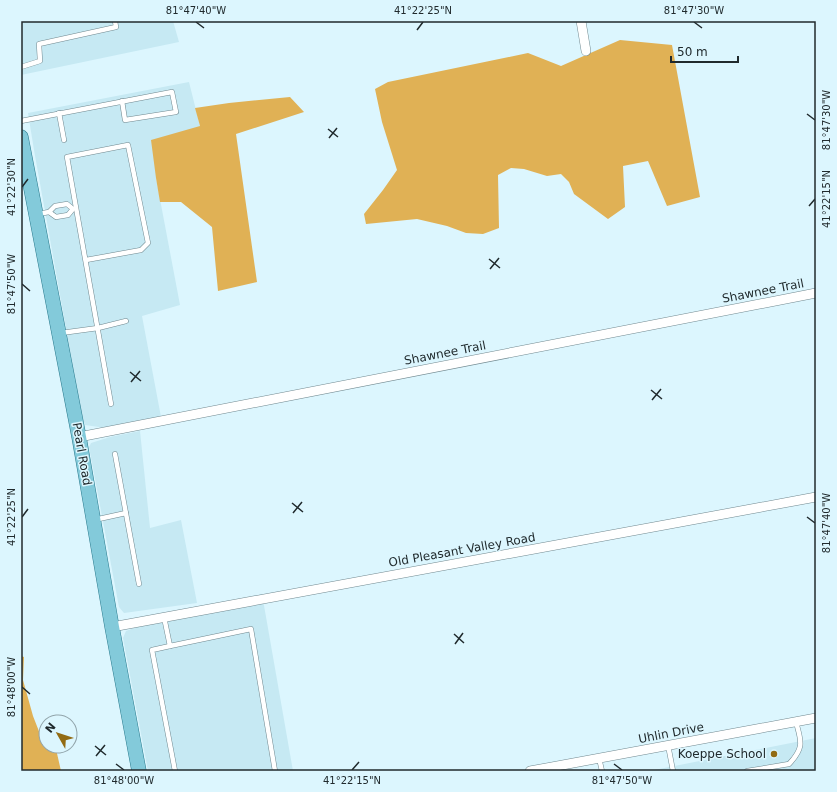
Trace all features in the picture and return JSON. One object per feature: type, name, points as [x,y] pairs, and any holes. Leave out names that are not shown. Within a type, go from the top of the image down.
[{"type":"main road","name":"Pearl Road","points":[[21,137],[42,213],[60,334],[112,627],[140,771]]},
{"type":"street","points":[[580,21],[586,51]]},
{"type":"street","name":"Shawnee Trail","points":[[79,437],[816,293]]},
{"type":"street","name":"Old Pleasant Valley Road","points":[[112,627],[816,497]]},
{"type":"street","name":"Uhlin Drive","points":[[530,771],[816,718]]},
{"type":"lane","points":[[21,67],[40,62],[39,44],[116,27],[115,21]]},
{"type":"lane","points":[[21,121],[59,113],[122,101],[172,92],[176,112],[125,120],[122,101]]},
{"type":"lane","points":[[59,113],[64,140]]},
{"type":"lane","points":[[86,260],[141,250],[148,243],[128,145],[67,157],[75,209],[86,260],[111,404]]},
{"type":"lane","points":[[42,213],[55,206],[67,204],[75,209]]},
{"type":"lane","points":[[42,213],[56,217],[68,215],[75,209]]},
{"type":"lane","points":[[60,334],[98,328],[126,321]]},
{"type":"lane","points":[[115,454],[139,584]]},
{"type":"lane","points":[[94,520],[126,513]]},
{"type":"lane","points":[[164,617],[170,646]]},
{"type":"lane","points":[[175,771],[152,650],[251,629],[276,771]]},
{"type":"lane","points":[[747,771],[789,764],[799,751],[801,742],[796,722]]},
{"type":"lane","points":[[668,746],[673,771]]},
{"type":"lane","points":[[599,758],[602,771]]},
{"type":"shaded area","points":[[21,21],[173,21],[179,42],[21,75]]},
{"type":"shaded area","points":[[620,40],[672,45],[700,197],[667,206],[648,161],[623,166],[625,207],[608,219],[574,194],[569,182],[561,174],[547,176],[524,169],[511,168],[498,175],[499,228],[483,234],[466,233],[447,226],[417,219],[366,224],[364,214],[397,170],[382,122],[375,89],[388,82],[528,53],[561,66]]},
{"type":"shaded area","points":[[189,82],[200,126],[156,178],[180,305],[142,316],[161,417],[106,428],[85,425],[81,412],[28,113]]},
{"type":"shaded area","points":[[290,97],[304,112],[236,134],[257,282],[218,291],[212,227],[181,202],[160,202],[151,140],[200,126],[195,108]]},
{"type":"shaded area","points":[[140,431],[150,528],[181,520],[197,603],[124,613],[119,607],[89,447],[91,443],[110,437]]},
{"type":"shaded area","points":[[262,594],[293,771],[148,771],[123,638],[126,631],[199,609]]},
{"type":"shaded area","points":[[21,656],[24,657],[23,680],[38,729],[38,754],[57,754],[61,771],[21,771]]},
{"type":"shaded area","name":"Koeppe School","points":[[816,738],[816,771],[649,771]]},
{"type":"place","name":"Koeppe School","points":[[774,754]]}]
